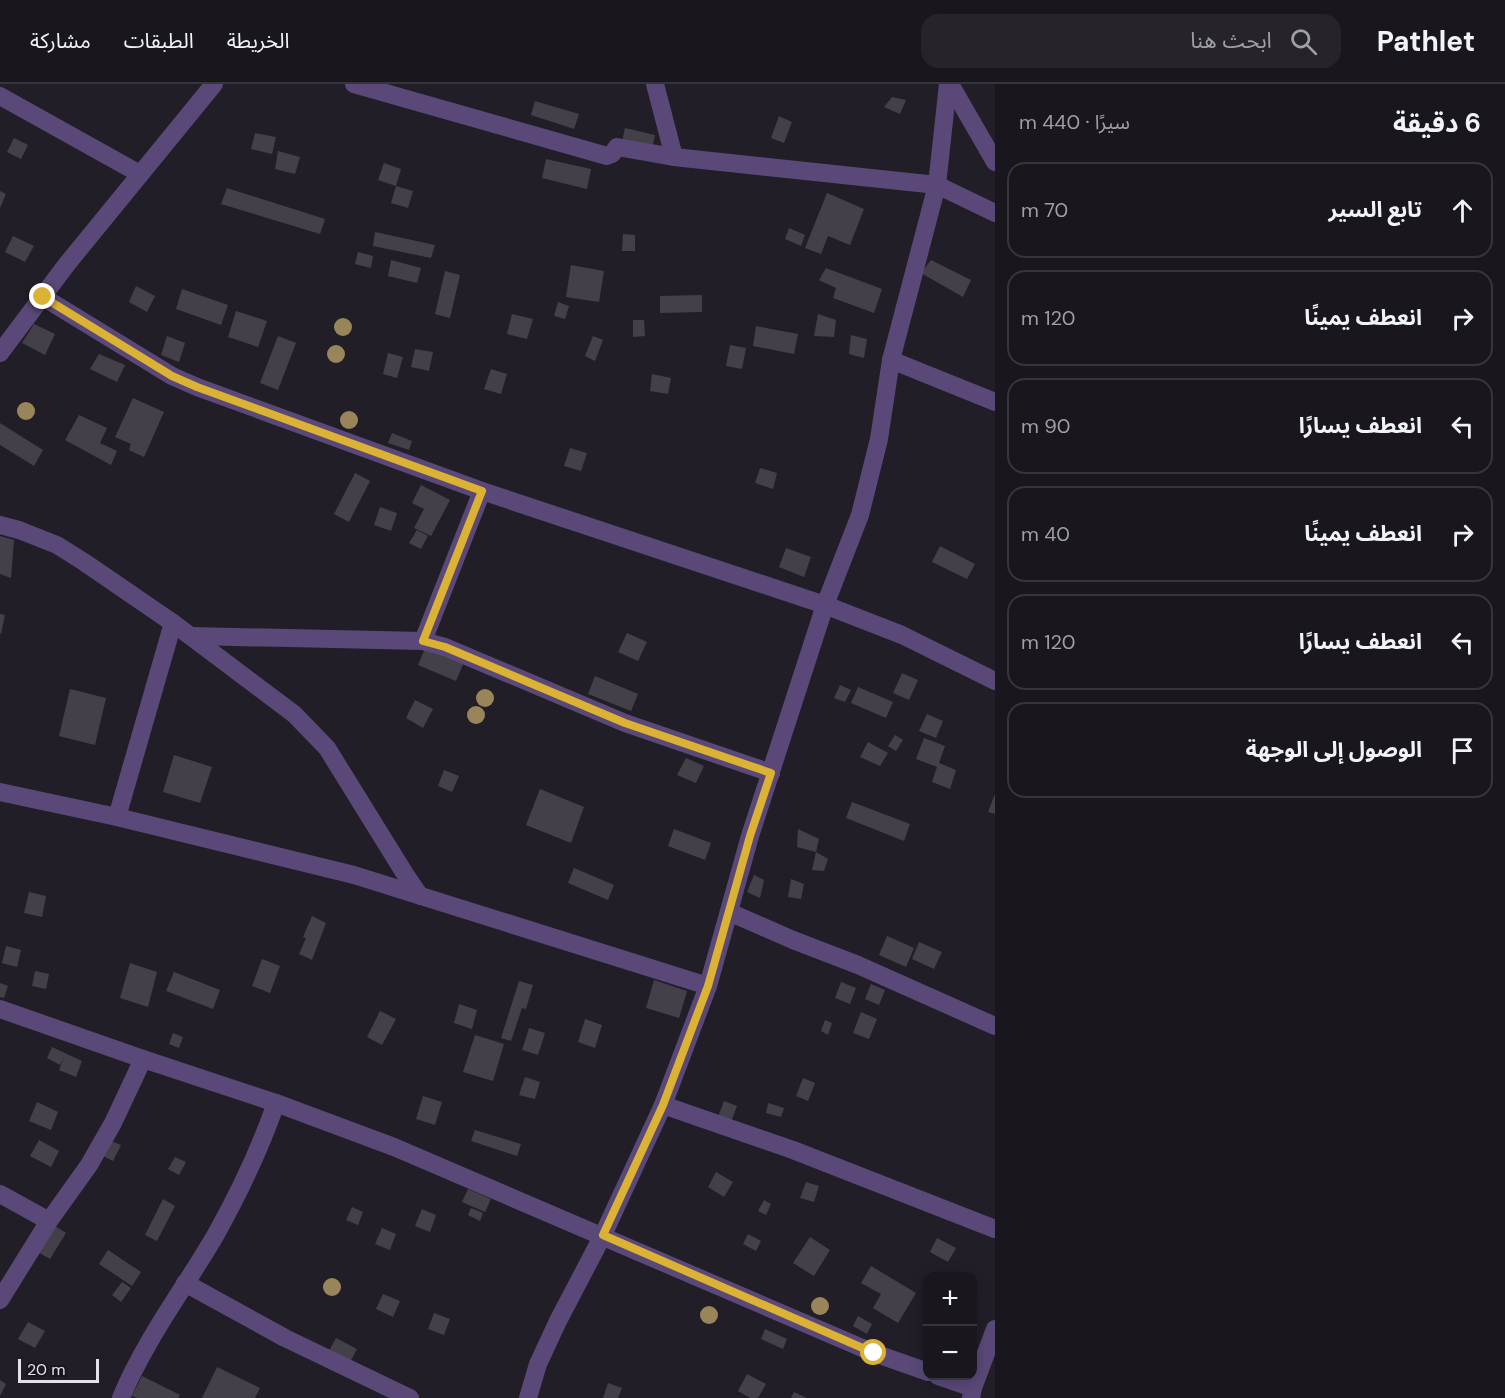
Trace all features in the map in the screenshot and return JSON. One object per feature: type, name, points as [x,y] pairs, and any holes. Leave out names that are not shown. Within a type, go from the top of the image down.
[{"type":"street","points":[[354,84],[607,156],[618,147],[675,158],[937,185],[995,213]]},
{"type":"street","points":[[655,84],[675,158]]},
{"type":"street","points":[[949,84],[995,162]]},
{"type":"street","points":[[528,1398],[538,1364],[603,1235],[663,1105],[708,986],[771,773],[825,605],[860,515],[879,438],[891,360],[937,185],[949,84]]},
{"type":"street","points":[[0,353],[209,86]]},
{"type":"street","points":[[0,96],[140,174]]},
{"type":"street","points":[[43,297],[172,376],[197,387],[482,491],[825,605],[902,635],[995,681]]},
{"type":"street","points":[[891,360],[995,402]]},
{"type":"street","points":[[423,641],[482,491]]},
{"type":"street","points":[[0,525],[57,545],[173,622],[294,714],[327,748],[420,896]]},
{"type":"street","points":[[117,818],[173,622]]},
{"type":"street","points":[[191,636],[423,641],[445,647],[625,723],[771,773]]},
{"type":"street","points":[[0,792],[354,875],[708,986]]},
{"type":"street","points":[[729,912],[858,965],[995,1026]]},
{"type":"street","points":[[0,1008],[276,1103],[394,1147],[874,1353],[923,1371]]},
{"type":"street","points":[[0,1300],[49,1221],[89,1165],[113,1123],[143,1059]]},
{"type":"street","points":[[121,1398],[137,1366],[240,1189],[276,1103]]},
{"type":"street","points":[[663,1105],[794,1150],[995,1229]]},
{"type":"street","points":[[0,1194],[49,1221]]},
{"type":"street","points":[[185,1283],[285,1338],[410,1398]]},
{"type":"street","points":[[946,1380],[972,1393],[995,1329]]},
{"type":"building","points":[[892,97],[906,100],[900,114],[884,107]]},
{"type":"building","points":[[535,101],[579,114],[574,129],[531,115]]},
{"type":"building","points":[[779,116],[792,122],[784,143],[771,138]]},
{"type":"building","points":[[625,128],[655,135],[651,153],[621,146]]},
{"type":"building","points":[[255,133],[276,137],[272,154],[251,149]]},
{"type":"building","points":[[14,138],[28,145],[21,159],[7,152]]},
{"type":"building","points":[[278,151],[300,157],[295,174],[275,169]]},
{"type":"building","points":[[546,159],[591,169],[587,189],[542,178]]},
{"type":"building","points":[[384,163],[401,169],[396,186],[378,180]]},
{"type":"building","points":[[396,186],[413,191],[408,208],[391,203]]},
{"type":"building","points":[[227,188],[325,219],[320,234],[221,204]]},
{"type":"building","points":[[0,191],[6,194],[0,208]]},
{"type":"building","points":[[827,193],[864,209],[850,245],[828,236],[821,254],[805,248]]},
{"type":"building","points":[[789,228],[805,235],[801,246],[785,239]]},
{"type":"building","points":[[375,232],[435,245],[431,258],[373,246]]},
{"type":"building","points":[[623,234],[635,235],[635,251],[622,251]]},
{"type":"building","points":[[13,236],[34,246],[25,262],[5,252]]},
{"type":"building","points":[[358,252],[373,256],[371,268],[355,264]]},
{"type":"building","points":[[391,260],[421,268],[417,283],[388,276]]},
{"type":"building","points":[[931,260],[971,280],[963,297],[921,273]]},
{"type":"building","points":[[571,265],[604,271],[599,302],[566,297]]},
{"type":"building","points":[[826,268],[882,289],[874,313],[833,298],[836,288],[819,280]]},
{"type":"building","points":[[445,271],[460,275],[450,318],[435,314]]},
{"type":"building","points":[[136,286],[155,296],[147,312],[129,302]]},
{"type":"building","points":[[182,289],[228,305],[221,325],[176,309]]},
{"type":"building","points":[[702,295],[702,312],[660,313],[660,296]]},
{"type":"building","points":[[558,302],[569,306],[565,319],[554,316]]},
{"type":"building","points":[[236,311],[267,321],[258,347],[228,337]]},
{"type":"building","points":[[512,314],[533,319],[527,339],[507,334]]},
{"type":"building","points":[[818,314],[836,320],[834,337],[814,336]]},
{"type":"building","points":[[633,320],[644,320],[645,336],[633,337]]},
{"type":"building","points":[[34,324],[55,334],[45,355],[22,343]]},
{"type":"building","points":[[756,326],[798,334],[794,354],[753,346]]},
{"type":"building","points":[[851,335],[867,339],[864,358],[849,354]]},
{"type":"building","points":[[167,336],[185,343],[179,362],[161,355]]},
{"type":"building","points":[[278,336],[296,343],[278,390],[260,383]]},
{"type":"building","points":[[593,336],[603,340],[595,361],[585,356]]},
{"type":"building","points":[[730,345],[746,348],[742,369],[726,366]]},
{"type":"building","points":[[415,349],[433,352],[429,371],[411,367]]},
{"type":"building","points":[[388,353],[403,357],[397,378],[383,374]]},
{"type":"building","points":[[99,354],[125,365],[117,382],[90,369]]},
{"type":"building","points":[[491,369],[507,374],[501,394],[484,389]]},
{"type":"building","points":[[652,374],[671,378],[668,394],[650,391]]},
{"type":"building","points":[[133,398],[164,412],[144,457],[129,450],[131,444],[115,437]]},
{"type":"building","points":[[79,415],[107,428],[100,443],[117,451],[111,465],[65,440]]},
{"type":"building","points":[[0,423],[43,450],[34,466],[0,445]]},
{"type":"building","points":[[392,433],[412,441],[409,450],[388,443]]},
{"type":"building","points":[[570,448],[587,453],[581,471],[564,466]]},
{"type":"building","points":[[760,468],[777,473],[773,489],[755,483]]},
{"type":"building","points":[[355,473],[370,481],[349,522],[334,514]]},
{"type":"building","points":[[421,485],[450,500],[431,536],[414,528],[424,509],[412,503]]},
{"type":"building","points":[[380,507],[397,513],[391,531],[374,525]]},
{"type":"building","points":[[417,530],[428,536],[421,549],[409,543]]},
{"type":"building","points":[[0,536],[14,540],[11,578],[0,574]]},
{"type":"building","points":[[940,546],[975,564],[967,579],[932,562]]},
{"type":"building","points":[[786,548],[811,557],[804,577],[779,567]]},
{"type":"building","points":[[0,614],[5,615],[1,634],[0,633]]},
{"type":"building","points":[[627,633],[647,642],[638,661],[618,652]]},
{"type":"building","points":[[426,646],[464,662],[456,681],[418,665]]},
{"type":"building","points":[[902,673],[918,680],[909,700],[893,693]]},
{"type":"building","points":[[595,676],[638,694],[631,711],[588,694]]},
{"type":"building","points":[[840,685],[851,690],[845,702],[834,698]]},
{"type":"building","points":[[858,687],[893,702],[886,718],[851,703]]},
{"type":"building","points":[[70,689],[106,698],[95,745],[59,736]]},
{"type":"building","points":[[415,700],[433,709],[423,728],[406,718]]},
{"type":"building","points":[[927,714],[943,721],[936,738],[919,731]]},
{"type":"building","points":[[895,735],[903,740],[896,751],[888,746]]},
{"type":"building","points":[[924,738],[945,746],[939,763],[956,770],[950,789],[932,782],[937,767],[916,759]]},
{"type":"building","points":[[868,742],[888,753],[880,766],[860,757]]},
{"type":"building","points":[[174,755],[212,767],[200,803],[163,792]]},
{"type":"building","points":[[686,758],[704,766],[696,783],[677,775]]},
{"type":"building","points":[[444,770],[459,776],[452,792],[438,786]]},
{"type":"building","points":[[540,789],[584,807],[571,843],[526,825]]},
{"type":"building","points":[[995,794],[995,814],[988,812]]},
{"type":"building","points":[[852,802],[910,824],[904,841],[846,818]]},
{"type":"building","points":[[674,829],[711,843],[705,860],[668,846]]},
{"type":"building","points":[[798,829],[819,839],[816,852],[797,847]]},
{"type":"building","points":[[816,852],[828,859],[824,871],[812,870]]},
{"type":"building","points":[[574,868],[614,885],[608,900],[568,883]]},
{"type":"building","points":[[754,875],[764,880],[760,898],[747,892]]},
{"type":"building","points":[[791,879],[804,884],[801,899],[788,897]]},
{"type":"building","points":[[29,892],[46,896],[42,917],[24,913]]},
{"type":"building","points":[[312,916],[326,923],[312,960],[299,954]]},
{"type":"building","points":[[887,936],[914,948],[906,967],[879,955]]},
{"type":"building","points":[[919,942],[942,952],[934,969],[912,959]]},
{"type":"building","points":[[6,946],[21,950],[17,967],[2,963]]},
{"type":"building","points":[[262,959],[280,966],[270,993],[252,986]]},
{"type":"building","points":[[130,963],[157,972],[148,1007],[120,998]]},
{"type":"building","points":[[35,971],[49,974],[46,989],[32,986]]},
{"type":"building","points":[[174,972],[220,990],[213,1009],[166,991]]},
{"type":"building","points":[[654,980],[687,991],[679,1018],[646,1008]]},
{"type":"building","points":[[519,981],[533,985],[526,1009],[522,1008],[511,1041],[501,1038]]},
{"type":"building","points":[[841,982],[856,988],[850,1004],[835,998]]},
{"type":"building","points":[[0,983],[8,986],[4,998],[0,997]]},
{"type":"building","points":[[871,984],[885,990],[879,1005],[865,999]]},
{"type":"building","points":[[459,1004],[477,1010],[472,1029],[454,1023]]},
{"type":"building","points":[[380,1011],[396,1019],[382,1045],[367,1037]]},
{"type":"building","points":[[861,1012],[877,1019],[869,1039],[853,1033]]},
{"type":"building","points":[[585,1019],[602,1025],[595,1048],[578,1042]]},
{"type":"building","points":[[825,1020],[832,1023],[828,1035],[821,1031]]},
{"type":"building","points":[[529,1028],[545,1033],[538,1055],[522,1050]]},
{"type":"building","points":[[173,1033],[183,1037],[179,1048],[169,1044]]},
{"type":"building","points":[[475,1035],[504,1044],[493,1081],[463,1072]]},
{"type":"building","points":[[52,1047],[82,1061],[76,1077],[59,1070],[64,1057],[60,1065],[47,1058]]},
{"type":"building","points":[[525,1077],[540,1082],[535,1099],[519,1095]]},
{"type":"building","points":[[803,1078],[815,1083],[808,1101],[796,1096]]},
{"type":"building","points":[[423,1096],[442,1102],[435,1125],[416,1119]]},
{"type":"building","points":[[724,1101],[737,1106],[731,1122],[718,1117]]},
{"type":"building","points":[[37,1102],[58,1112],[51,1130],[29,1121]]},
{"type":"building","points":[[768,1103],[784,1108],[781,1117],[766,1113]]},
{"type":"building","points":[[475,1130],[521,1144],[517,1156],[471,1141]]},
{"type":"building","points":[[39,1140],[59,1151],[51,1167],[30,1156]]},
{"type":"building","points":[[109,1140],[121,1145],[113,1161],[101,1155]]},
{"type":"building","points":[[175,1157],[186,1162],[179,1175],[168,1169]]},
{"type":"building","points":[[716,1172],[733,1182],[724,1197],[708,1187]]},
{"type":"building","points":[[806,1182],[819,1186],[814,1202],[800,1198]]},
{"type":"building","points":[[468,1189],[491,1199],[485,1212],[462,1202]]},
{"type":"building","points":[[163,1199],[175,1206],[157,1241],[145,1235]]},
{"type":"building","points":[[764,1200],[771,1204],[766,1215],[758,1211]]},
{"type":"building","points":[[352,1207],[363,1212],[358,1225],[346,1220]]},
{"type":"building","points":[[471,1208],[483,1213],[480,1221],[468,1215]]},
{"type":"building","points":[[422,1209],[436,1215],[430,1232],[415,1226]]},
{"type":"building","points":[[52,1224],[66,1233],[50,1259],[36,1251]]},
{"type":"building","points":[[382,1228],[396,1234],[390,1250],[375,1244]]},
{"type":"building","points":[[748,1234],[761,1241],[756,1251],[743,1244]]},
{"type":"building","points":[[810,1237],[830,1250],[814,1276],[793,1263]]},
{"type":"building","points":[[937,1238],[956,1248],[948,1262],[930,1252]]},
{"type":"building","points":[[108,1250],[141,1272],[132,1286],[99,1264]]},
{"type":"building","points":[[871,1266],[916,1293],[898,1323],[873,1308],[881,1294],[861,1283]]},
{"type":"building","points":[[122,1282],[131,1288],[121,1302],[112,1295]]},
{"type":"building","points":[[383,1294],[400,1301],[393,1317],[376,1309]]},
{"type":"building","points":[[434,1313],[450,1319],[444,1335],[428,1329]]},
{"type":"building","points":[[858,1316],[872,1324],[867,1334],[853,1326]]},
{"type":"building","points":[[28,1322],[45,1331],[35,1348],[18,1339]]},
{"type":"building","points":[[765,1329],[787,1339],[783,1349],[761,1339]]},
{"type":"building","points":[[336,1338],[357,1349],[349,1364],[328,1353]]},
{"type":"building","points":[[217,1367],[260,1388],[255,1398],[202,1398]]},
{"type":"building","points":[[747,1374],[766,1384],[758,1398],[750,1398],[738,1391]]},
{"type":"building","points":[[142,1376],[180,1395],[178,1398],[132,1396]]},
{"type":"building","points":[[0,1380],[6,1384],[0,1396]]},
{"type":"building","points":[[608,1383],[622,1388],[618,1398],[603,1398]]},
{"type":"building","points":[[794,1392],[807,1398],[791,1398]]},
{"type":"route","points":[[43,297],[172,376],[246,406],[482,491],[423,641],[445,647],[625,723],[771,773],[750,836],[708,986],[663,1105],[603,1235],[874,1353]]}]
